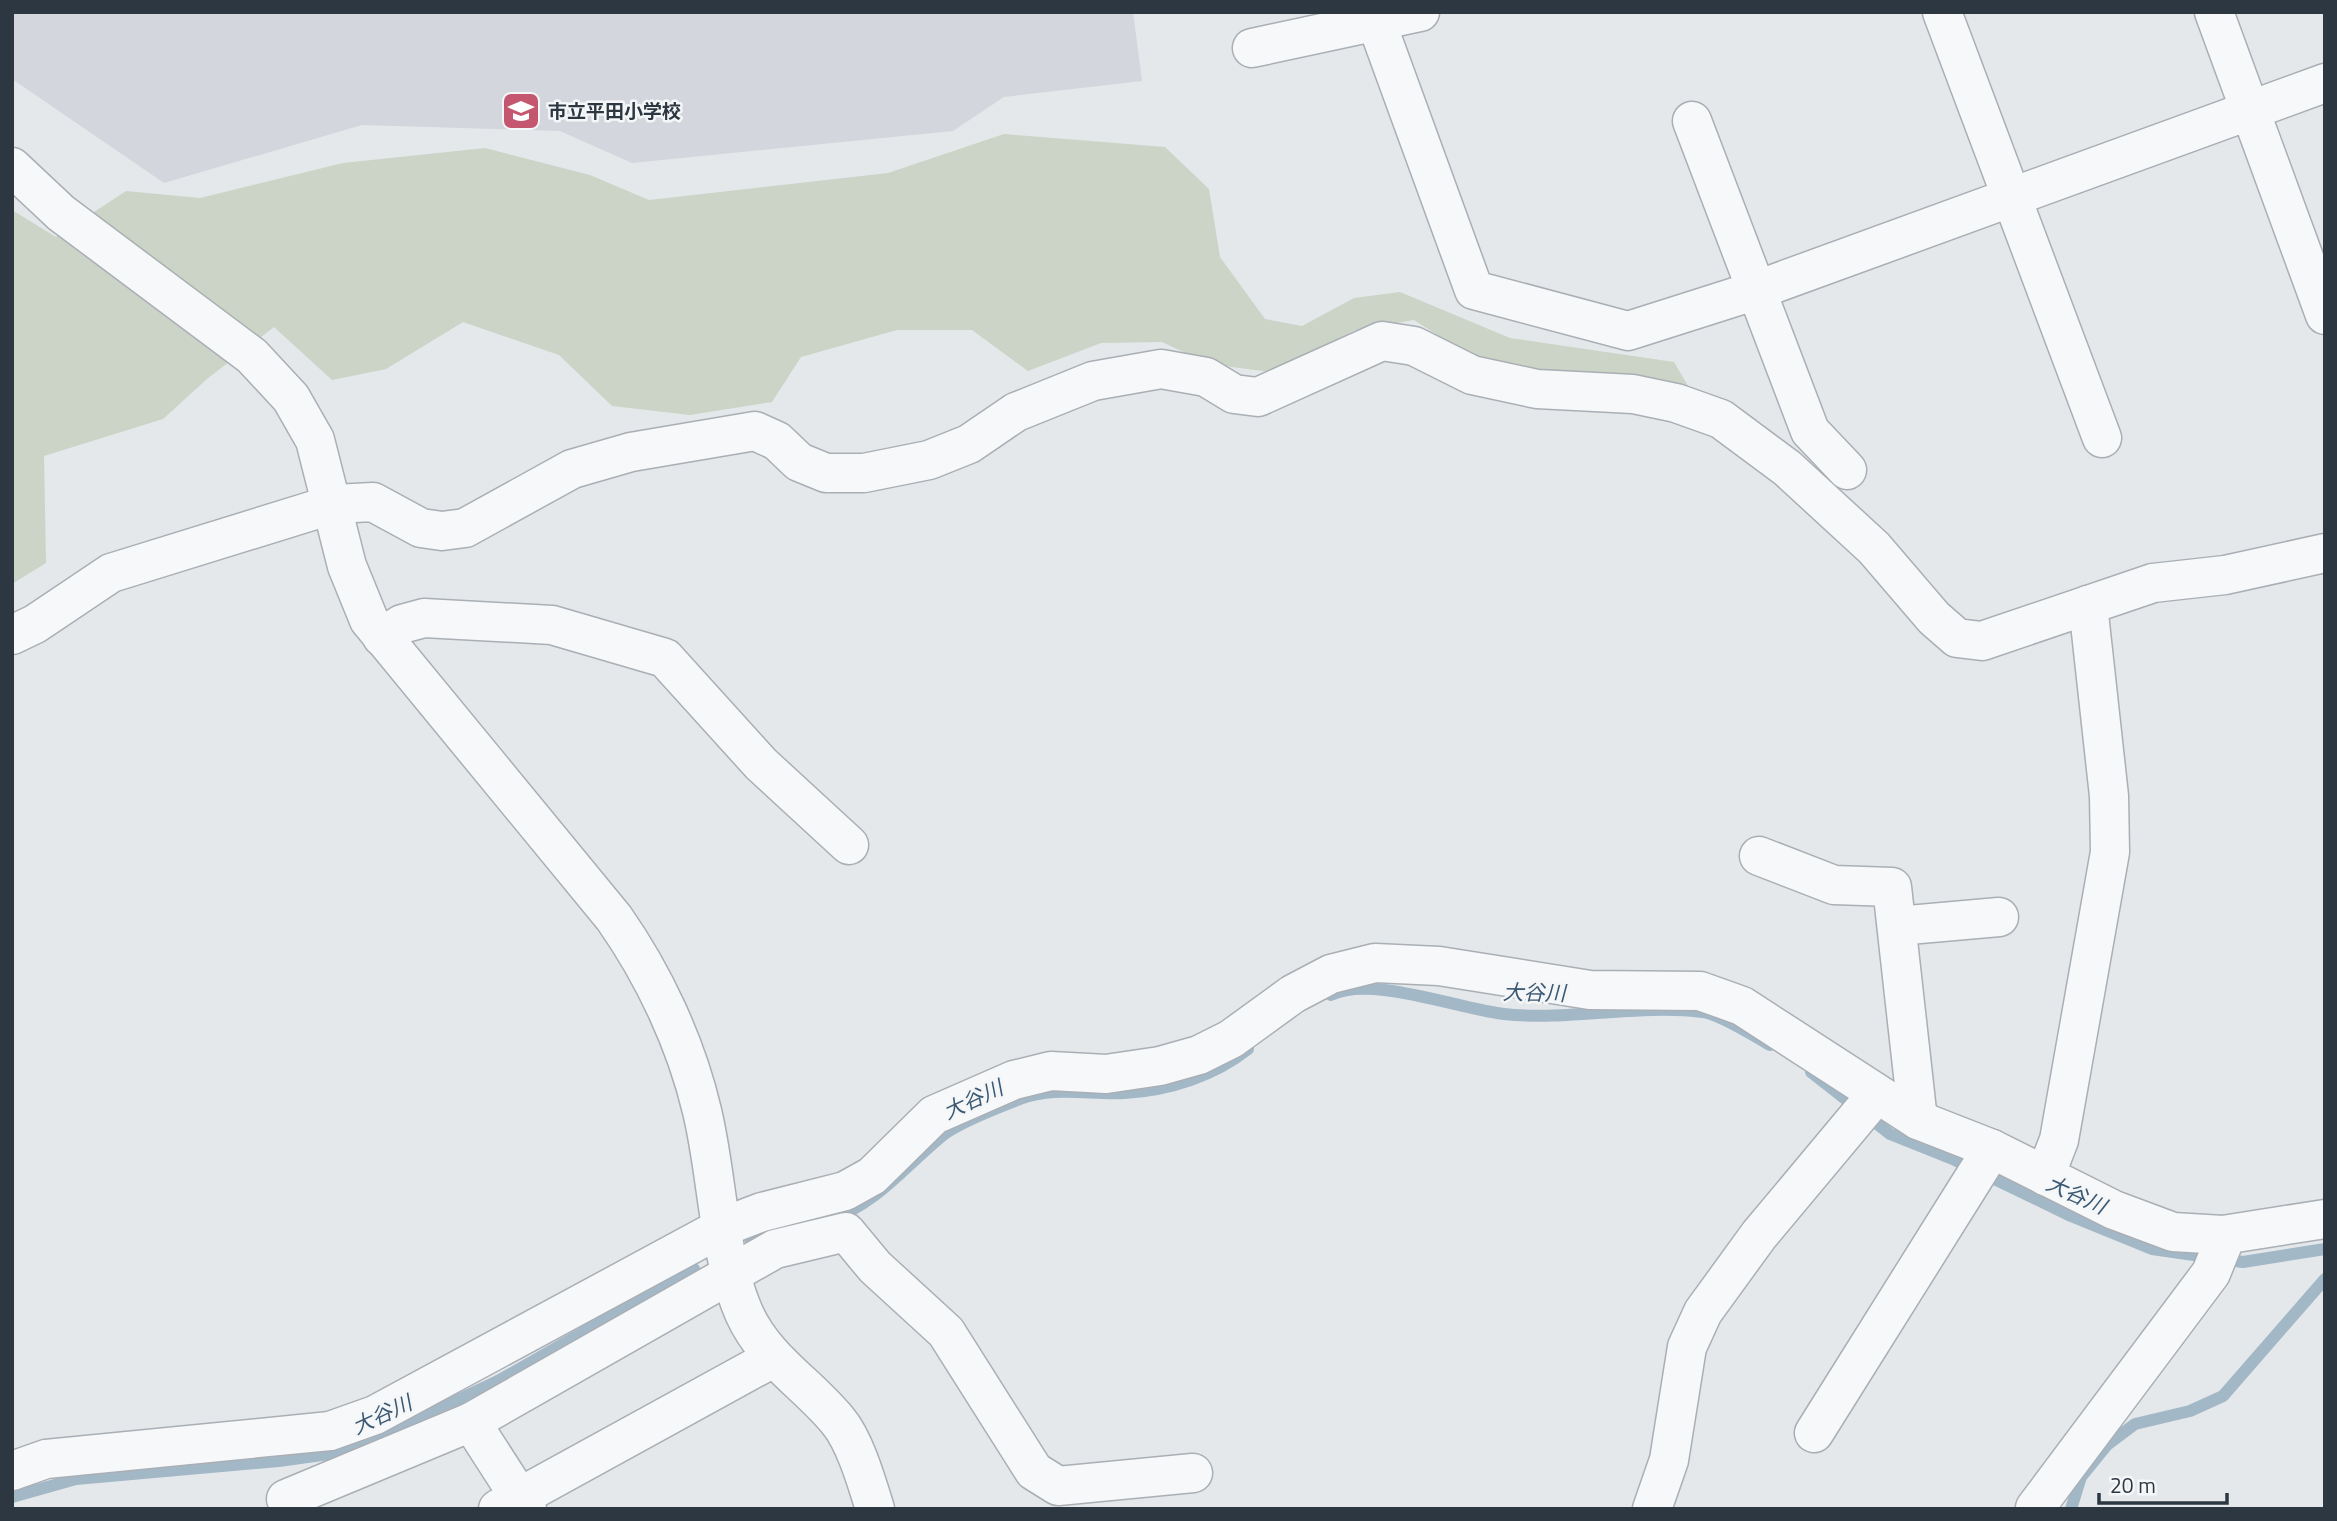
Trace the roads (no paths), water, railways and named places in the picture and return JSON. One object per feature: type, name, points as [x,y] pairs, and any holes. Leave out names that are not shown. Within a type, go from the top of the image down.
[{"type":"street","points":[[1252,48],[1377,24],[1420,12]]},
{"type":"street","points":[[1942,12],[2014,196],[2102,438]]},
{"type":"street","points":[[2214,12],[2325,316]]},
{"type":"street","points":[[1377,24],[1474,290],[1628,331],[1757,290],[2325,83]]},
{"type":"street","points":[[1692,121],[1810,431],[1847,470]]},
{"type":"street","points":[[12,167],[61,213],[252,356],[291,398],[315,440],[334,505],[347,566],[369,620],[614,918],[643,958],[687,1060],[699,1098],[730,1273],[745,1314],[773,1358],[839,1422],[866,1478],[875,1509]]},
{"type":"street","points":[[12,635],[35,624],[111,573],[334,505],[373,502],[421,528],[442,531],[465,528],[572,469],[631,452],[755,430],[778,441],[799,463],[826,474],[864,472],[939,456],[969,444],[1017,412],[1093,381],[1161,369],[1206,377],[1234,394],[1258,397],[1382,341],[1413,346],[1472,375],[1537,389],[1633,394],[1676,403],[1721,419],[1787,468],[1874,548],[1934,618],[1956,638],[1982,640],[2153,583],[2225,575],[2325,553]]},
{"type":"street","points":[[2046,1176],[2059,1140],[2110,852],[2109,796],[2088,605]]},
{"type":"street","points":[[382,637],[402,624],[424,618],[552,625],[665,658],[761,764],[849,845]]},
{"type":"street","points":[[1759,856],[1834,885],[1892,887],[1918,1120]]},
{"type":"street","points":[[1897,926],[1999,917]]},
{"type":"street","points":[[12,1471],[46,1460],[330,1431],[374,1415],[723,1227],[762,1212],[845,1191],[872,1176],[934,1115],[1014,1080],[1051,1071],[1106,1073],[1160,1066],[1199,1055],[1231,1039],[1293,994],[1331,974],[1375,963],[1439,966],[1590,990],[1700,991],[1742,1006],[1864,1109],[1918,1120],[1983,1165],[2046,1176],[2114,1210],[2219,1251]]},
{"type":"street","points":[[1652,1509],[1669,1460],[1687,1347],[1703,1312],[1759,1235],[1864,1109]]},
{"type":"street","points":[[1814,1433],[1983,1165]]},
{"type":"street","points":[[2035,1508],[2219,1251],[2325,1219]]},
{"type":"street","points":[[286,1499],[471,1422],[775,1249],[846,1232],[875,1267],[946,1332],[1034,1471],[1058,1486],[1193,1473]]},
{"type":"street","points":[[471,1422],[515,1505],[773,1358]]},
{"type":"waterway","name":"大谷川","points":[[1331,995],[1348,990],[1391,991],[1485,1011],[1529,1016],[1653,1010],[1703,1012],[1727,1021],[1770,1045]]},
{"type":"waterway","name":"大谷川","points":[[829,1220],[846,1213],[876,1194],[943,1135],[991,1110],[1046,1093],[1125,1093],[1175,1085],[1221,1067],[1248,1049]]},
{"type":"waterway","name":"大谷川","points":[[1811,1072],[1890,1134],[1955,1160],[2071,1216],[2152,1249],[2243,1262],[2325,1249]]},
{"type":"waterway","name":"大谷川","points":[[750,1239],[773,1232]]},
{"type":"waterway","name":"大谷川","points":[[12,1497],[76,1479],[279,1461],[350,1451],[498,1381],[694,1269]]},
{"type":"waterway","points":[[2071,1509],[2081,1477],[2107,1445],[2135,1424],[2190,1411],[2223,1396],[2325,1279]]},
{"type":"place","name":"市立平田小学校","points":[[521,111]]}]
